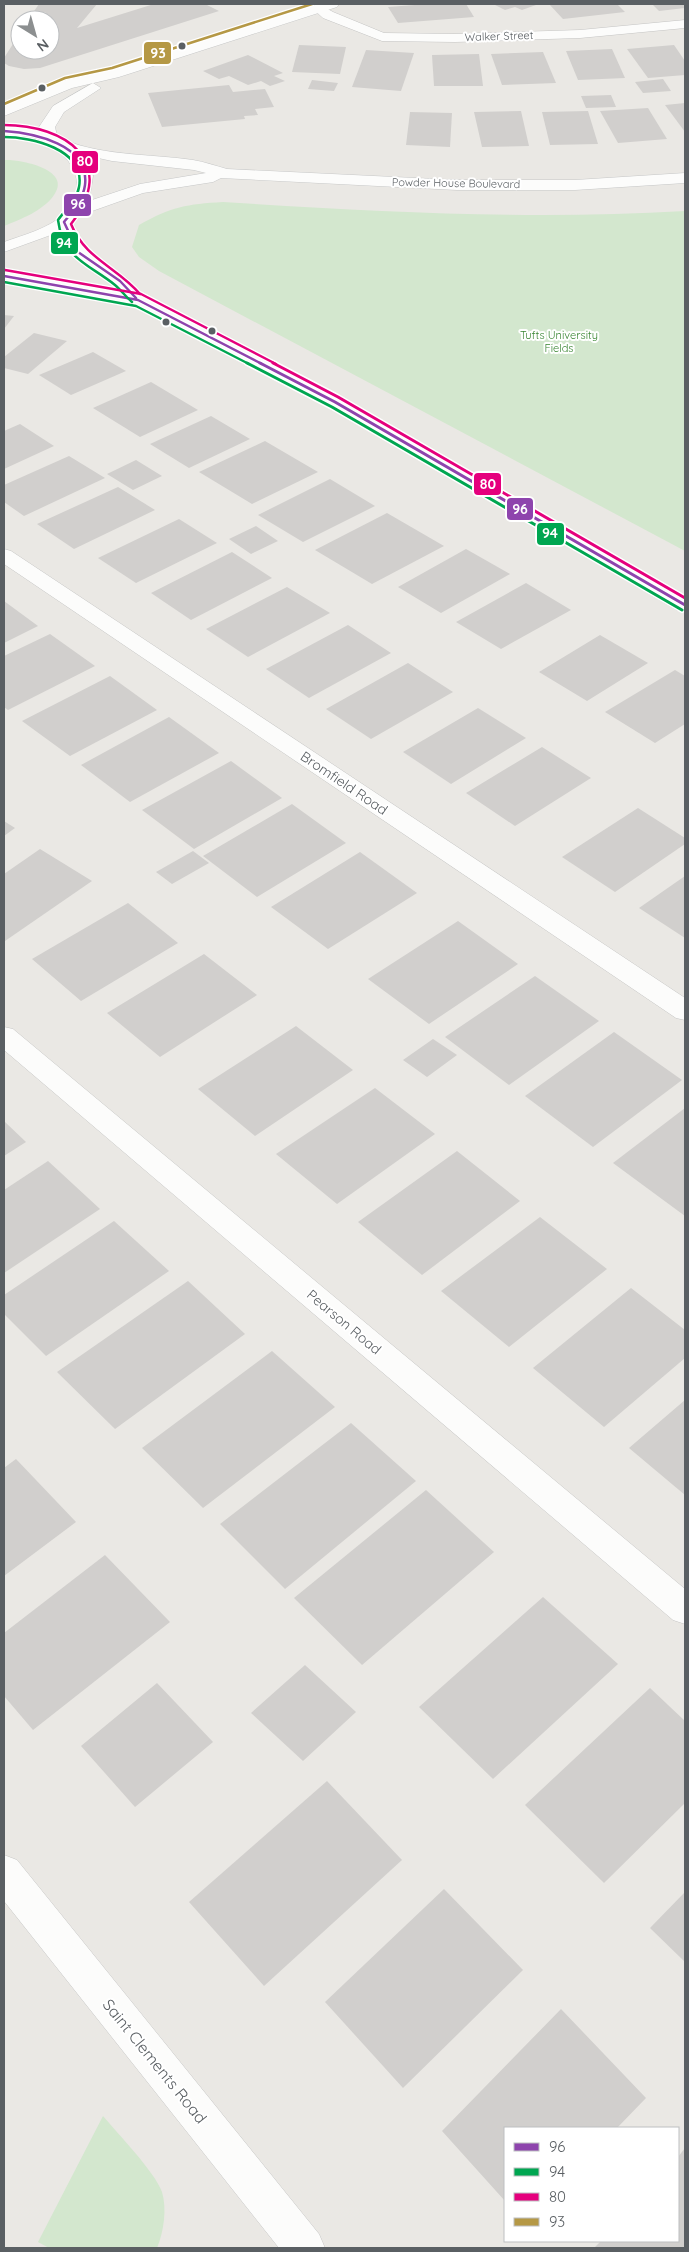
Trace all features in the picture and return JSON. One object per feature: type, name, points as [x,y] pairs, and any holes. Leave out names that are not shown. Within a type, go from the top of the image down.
[{"type":"main road","name":"Walker Street","points":[[325,6],[328,15],[382,37],[455,38],[580,34],[685,24]]},
{"type":"main road","points":[[4,110],[67,84],[114,74],[325,6]]},
{"type":"main road","points":[[50,139],[47,127],[58,108],[114,74]]},
{"type":"main road","points":[[4,110],[50,139],[76,160],[85,173],[84,190],[69,217],[73,248],[84,260],[117,279],[138,300]]},
{"type":"main road","name":"Powder House Boulevard","points":[[4,131],[50,139],[112,156],[195,165],[226,174]]},
{"type":"main road","name":"Powder House Boulevard","points":[[4,247],[23,241],[69,217],[140,189],[226,174],[457,185],[575,185],[685,178]]},
{"type":"main road","points":[[4,276],[138,300],[334,402],[685,606]]},
{"type":"main road","name":"Bromfield Road","points":[[4,555],[685,1010]]},
{"type":"main road","name":"Pearson Road","points":[[4,1036],[685,1609]]},
{"type":"main road","name":"Saint Clements Road","points":[[4,1873],[305,2248]]},
{"type":"green space","points":[[4,160],[21,161],[42,167],[56,178],[58,186],[54,195],[44,206],[4,226]]},
{"type":"green space","name":"Tufts University Fields","points":[[223,202],[454,214],[570,215],[685,211],[685,551],[159,271],[139,257],[132,247],[139,225],[150,219],[180,207]]},
{"type":"green space","points":[[103,2116],[152,2174],[162,2192],[164,2220],[157,2248],[49,2248],[38,2242]]},
{"type":"building","points":[[39,4],[97,4],[77,28],[154,4],[205,4],[219,11],[40,68],[24,69],[9,66],[4,63],[4,58],[10,49],[10,60],[60,60],[60,10],[35,10]]},
{"type":"building","points":[[466,4],[474,17],[398,23],[388,7]]},
{"type":"building","points":[[493,4],[536,5],[522,10],[515,7],[505,10]]},
{"type":"building","points":[[549,4],[617,4],[625,12],[563,19]]},
{"type":"building","points":[[652,4],[685,4],[685,8],[659,11]]},
{"type":"building","points":[[299,45],[346,47],[340,74],[292,72]]},
{"type":"building","points":[[674,45],[685,61],[685,75],[648,78],[627,49]]},
{"type":"building","points":[[612,49],[625,78],[578,80],[566,51]]},
{"type":"building","points":[[366,50],[414,53],[401,91],[352,87]]},
{"type":"building","points":[[543,52],[556,83],[502,85],[491,54]]},
{"type":"building","points":[[479,54],[483,86],[434,86],[432,55]]},
{"type":"building","points":[[248,55],[283,73],[274,76],[285,81],[270,86],[261,81],[248,85],[229,76],[219,79],[203,71]]},
{"type":"building","points":[[663,79],[671,91],[643,93],[635,82]]},
{"type":"building","points":[[312,80],[338,83],[334,91],[308,89]]},
{"type":"building","points":[[229,85],[233,92],[265,89],[274,107],[255,109],[258,115],[244,116],[245,119],[162,127],[148,93]]},
{"type":"building","points":[[611,95],[616,107],[586,108],[581,96]]},
{"type":"building","points":[[685,103],[685,132],[665,105]]},
{"type":"building","points":[[648,108],[667,139],[618,143],[600,111]]},
{"type":"building","points":[[521,111],[529,146],[482,147],[474,112]]},
{"type":"building","points":[[588,111],[598,144],[550,145],[542,112]]},
{"type":"building","points":[[410,112],[452,113],[450,147],[406,145]]},
{"type":"building","points":[[4,315],[14,316],[4,329]]},
{"type":"building","points":[[34,333],[67,341],[28,374],[4,368],[4,357]]},
{"type":"building","points":[[93,352],[126,371],[71,395],[39,375]]},
{"type":"building","points":[[151,382],[198,410],[140,437],[93,408]]},
{"type":"building","points":[[211,416],[250,439],[189,468],[150,444]]},
{"type":"building","points":[[20,424],[54,446],[4,469],[4,431]]},
{"type":"building","points":[[265,441],[318,472],[252,504],[199,472]]},
{"type":"building","points":[[69,456],[105,478],[24,516],[4,502],[4,485]]},
{"type":"building","points":[[136,460],[162,476],[133,490],[107,474]]},
{"type":"building","points":[[330,479],[375,506],[303,542],[258,515]]},
{"type":"building","points":[[118,487],[155,510],[74,549],[37,524]]},
{"type":"building","points":[[387,513],[444,546],[372,584],[315,550]]},
{"type":"building","points":[[179,519],[217,543],[136,583],[98,558]]},
{"type":"building","points":[[256,526],[278,541],[251,554],[229,539]]},
{"type":"building","points":[[466,549],[510,574],[441,613],[398,587]]},
{"type":"building","points":[[232,552],[272,578],[191,620],[151,593]]},
{"type":"building","points":[[526,583],[571,610],[501,649],[456,622]]},
{"type":"building","points":[[287,587],[330,613],[248,657],[206,629]]},
{"type":"building","points":[[4,601],[38,626],[4,643]]},
{"type":"building","points":[[348,625],[391,653],[309,698],[266,669]]},
{"type":"building","points":[[50,634],[95,666],[8,710],[4,707],[4,656]]},
{"type":"building","points":[[600,635],[648,663],[587,701],[539,672]]},
{"type":"building","points":[[408,663],[453,692],[371,739],[326,709]]},
{"type":"building","points":[[675,670],[685,676],[685,724],[655,743],[605,712]]},
{"type":"building","points":[[110,676],[157,710],[70,756],[22,721]]},
{"type":"building","points":[[478,708],[526,738],[451,784],[403,752]]},
{"type":"building","points":[[169,717],[219,753],[130,802],[81,765]]},
{"type":"building","points":[[542,747],[591,778],[515,826],[466,793]]},
{"type":"building","points":[[231,761],[282,798],[194,849],[142,810]]},
{"type":"building","points":[[292,804],[346,843],[257,897],[203,856]]},
{"type":"building","points":[[638,808],[685,838],[685,844],[615,892],[562,857]]},
{"type":"building","points":[[4,821],[15,828],[4,836]]},
{"type":"building","points":[[40,849],[92,881],[5,941],[4,874]]},
{"type":"building","points":[[193,851],[209,863],[172,884],[156,872]]},
{"type":"building","points":[[360,852],[417,893],[328,949],[271,907]]},
{"type":"building","points":[[685,876],[685,938],[639,908]]},
{"type":"building","points":[[128,903],[178,943],[81,1001],[32,959]]},
{"type":"building","points":[[458,921],[518,964],[429,1024],[368,979]]},
{"type":"building","points":[[204,954],[257,995],[160,1057],[107,1013]]},
{"type":"building","points":[[535,976],[599,1021],[509,1085],[445,1037]]},
{"type":"building","points":[[296,1026],[353,1070],[255,1136],[198,1089]]},
{"type":"building","points":[[614,1032],[682,1080],[593,1147],[525,1096]]},
{"type":"building","points":[[433,1039],[457,1055],[427,1077],[403,1060]]},
{"type":"building","points":[[375,1088],[435,1134],[337,1204],[276,1154]]},
{"type":"building","points":[[685,1108],[685,1216],[613,1163]]},
{"type":"building","points":[[4,1121],[26,1142],[4,1156]]},
{"type":"building","points":[[457,1151],[520,1201],[422,1275],[358,1222]]},
{"type":"building","points":[[48,1161],[100,1209],[4,1273],[4,1190]]},
{"type":"building","points":[[540,1217],[607,1269],[509,1347],[441,1291]]},
{"type":"building","points":[[114,1221],[169,1271],[46,1356],[4,1314],[4,1295]]},
{"type":"building","points":[[188,1281],[245,1334],[115,1429],[57,1372]]},
{"type":"building","points":[[631,1288],[685,1330],[685,1358],[604,1427],[533,1368]]},
{"type":"building","points":[[272,1351],[335,1407],[203,1508],[142,1448]]},
{"type":"building","points":[[685,1400],[685,1495],[629,1448]]},
{"type":"building","points":[[351,1423],[416,1481],[285,1589],[220,1524]]},
{"type":"building","points":[[16,1459],[76,1522],[4,1576],[4,1468]]},
{"type":"building","points":[[426,1490],[494,1552],[362,1665],[294,1598]]},
{"type":"building","points":[[105,1555],[170,1622],[33,1730],[4,1696],[4,1633]]},
{"type":"building","points":[[543,1597],[618,1664],[493,1779],[419,1707]]},
{"type":"building","points":[[305,1665],[356,1712],[303,1761],[251,1713]]},
{"type":"building","points":[[157,1683],[213,1742],[135,1807],[81,1746]]},
{"type":"building","points":[[650,1688],[685,1721],[685,1803],[604,1883],[525,1805]]},
{"type":"building","points":[[327,1781],[402,1860],[264,1986],[189,1902]]},
{"type":"building","points":[[444,1889],[523,1970],[403,2088],[325,2002]]},
{"type":"building","points":[[685,1892],[685,1962],[650,1928]]},
{"type":"building","points":[[561,2009],[646,2098],[618,2127],[504,2127],[504,2200],[442,2131]]},
{"type":"building","points":[[685,2148],[685,2248],[594,2248],[600,2242],[679,2242],[679,2156]]},
{"type":"transit line","name":"93","points":[[4,104],[65,78],[112,68],[312,4]]},
{"type":"transit line","name":"80","points":[[4,125],[43,129],[59,136],[72,145],[82,156],[88,168],[90,181],[88,195],[82,210],[71,224],[75,234],[85,249],[124,276],[140,294]]},
{"type":"transit line","name":"96","points":[[4,131],[25,133],[44,138],[61,146],[75,156],[83,169],[85,185],[79,203],[64,222],[78,252],[120,281],[136,298]]},
{"type":"transit line","name":"94","points":[[4,137],[43,142],[59,151],[73,163],[77,171],[79,187],[73,201],[58,220],[64,243],[78,259],[115,285],[132,302]]},
{"type":"transit line","name":"80","points":[[5,270],[141,294],[338,397],[685,598]]},
{"type":"transit line","name":"96","points":[[4,276],[138,300],[335,402],[685,605]]},
{"type":"transit line","name":"94","points":[[4,282],[136,306],[332,407],[682,610]]}]
